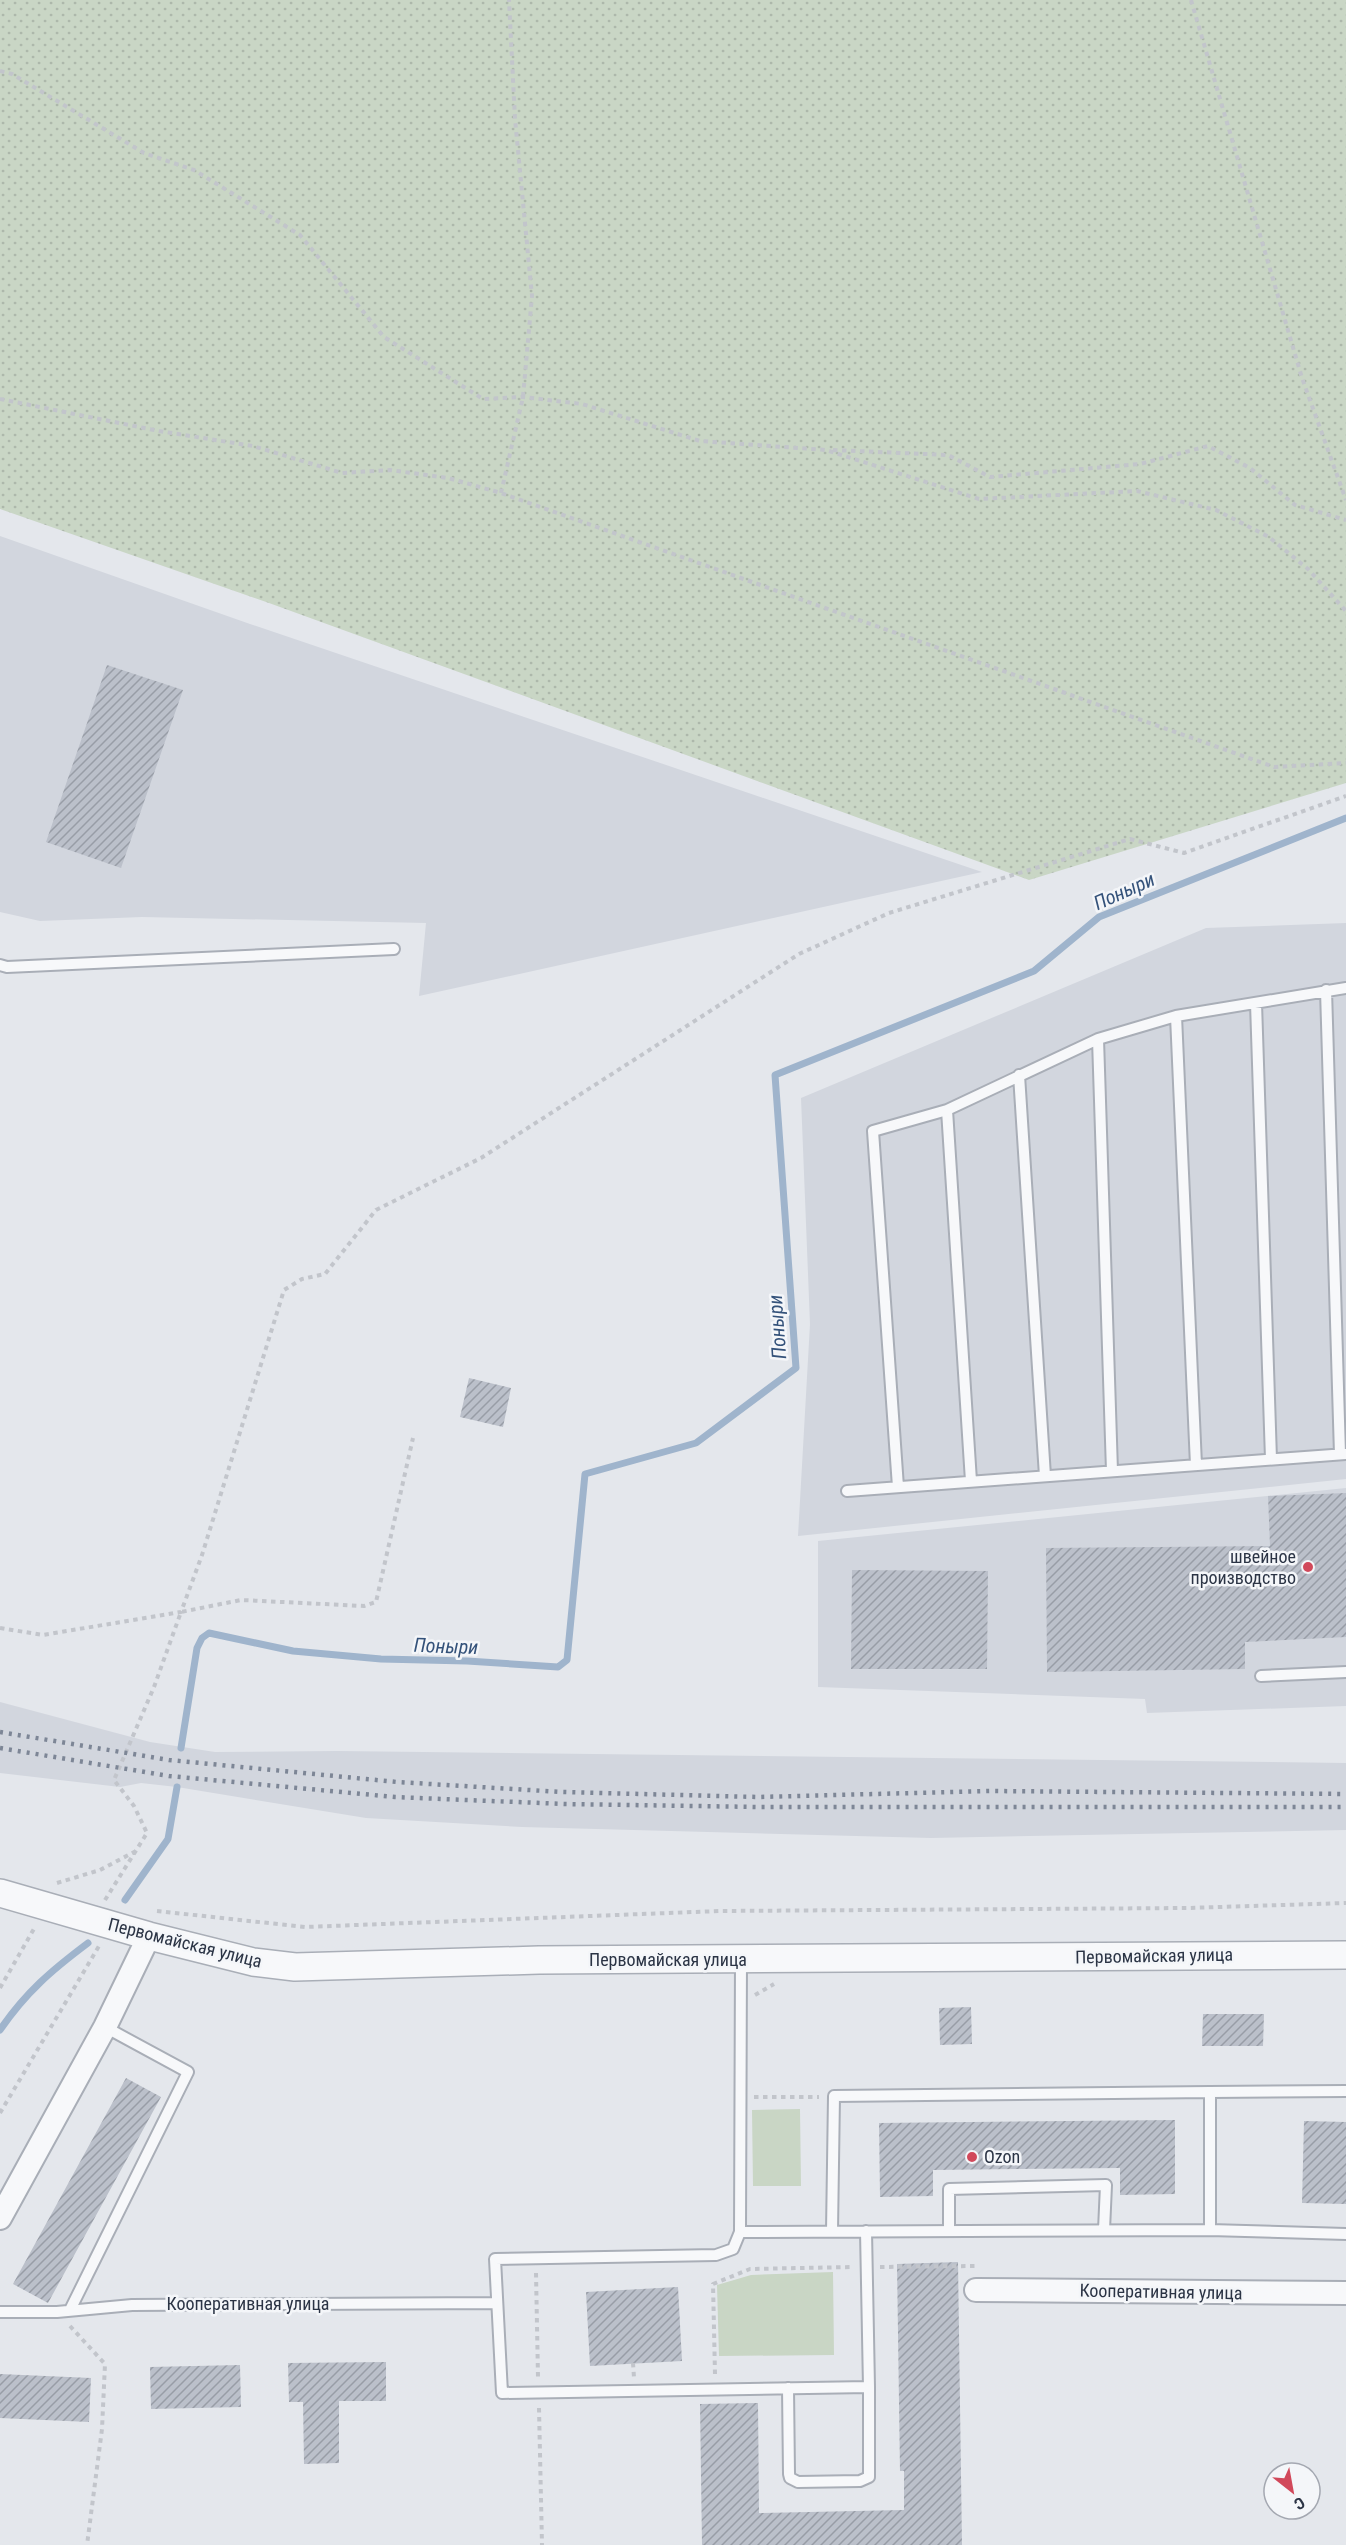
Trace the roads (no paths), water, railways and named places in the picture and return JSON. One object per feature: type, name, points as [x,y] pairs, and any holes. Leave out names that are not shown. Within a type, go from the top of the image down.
[{"type":"street","name":"Первомайская улица","points":[[0,1893],[149,1923],[253,1962],[295,1967],[539,1960],[1346,1954]]},
{"type":"street","points":[[0,2218],[105,2027],[149,1923]]},
{"type":"street","name":"Кооперативная улица","points":[[976,2290],[1346,2294]]},
{"type":"lane","points":[[0,965],[394,949]]},
{"type":"lane","points":[[898,1487],[873,1131],[947,1110],[1098,1039],[1176,1016],[1346,988]]},
{"type":"lane","points":[[847,1491],[1343,1454],[1326,990]]},
{"type":"lane","points":[[1256,1003],[1271,1460]]},
{"type":"lane","points":[[1176,1016],[1196,1465]]},
{"type":"lane","points":[[1098,1039],[1112,1471]]},
{"type":"lane","points":[[1019,1075],[1045,1476]]},
{"type":"lane","points":[[947,1110],[971,1481]]},
{"type":"lane","points":[[1261,1676],[1346,1672]]},
{"type":"lane","points":[[741,1960],[740,2232],[733,2249],[716,2255],[495,2259],[502,2392],[868,2387]]},
{"type":"lane","points":[[70,2310],[188,2072],[105,2027]]},
{"type":"lane","points":[[832,2231],[834,2096],[1346,2091]]},
{"type":"lane","points":[[1210,2092],[1210,2230]]},
{"type":"lane","points":[[949,2230],[949,2189],[1106,2185],[1104,2230]]},
{"type":"lane","points":[[740,2232],[1210,2230],[1346,2234]]},
{"type":"lane","points":[[788,2388],[790,2478],[798,2482],[860,2481],[869,2477],[866,2231]]},
{"type":"lane","name":"Кооперативная улица","points":[[0,2312],[57,2312],[132,2305],[497,2302]]},
{"type":"waterway","name":"Поныри","points":[[181,1748],[197,1648],[202,1638],[209,1633],[293,1651],[381,1659],[467,1661],[558,1667],[567,1660],[585,1474],[696,1443],[796,1368],[775,1075],[1034,971],[1099,917],[1346,818]]},
{"type":"waterway","name":"Поныри","points":[[125,1900],[168,1839],[177,1787]]},
{"type":"waterway","name":"Поныри","points":[[0,2030],[40,1982],[88,1943]]},
{"type":"railway","points":[[0,1732],[169,1760],[397,1782],[562,1792],[758,1797],[991,1791],[1346,1794]]},
{"type":"railway","points":[[0,1748],[169,1776],[395,1797],[564,1804],[760,1807],[1346,1807]]},
{"type":"place","name":"швейное производство","points":[[1308,1567]]},
{"type":"place","name":"Ozon","points":[[972,2157]]}]
